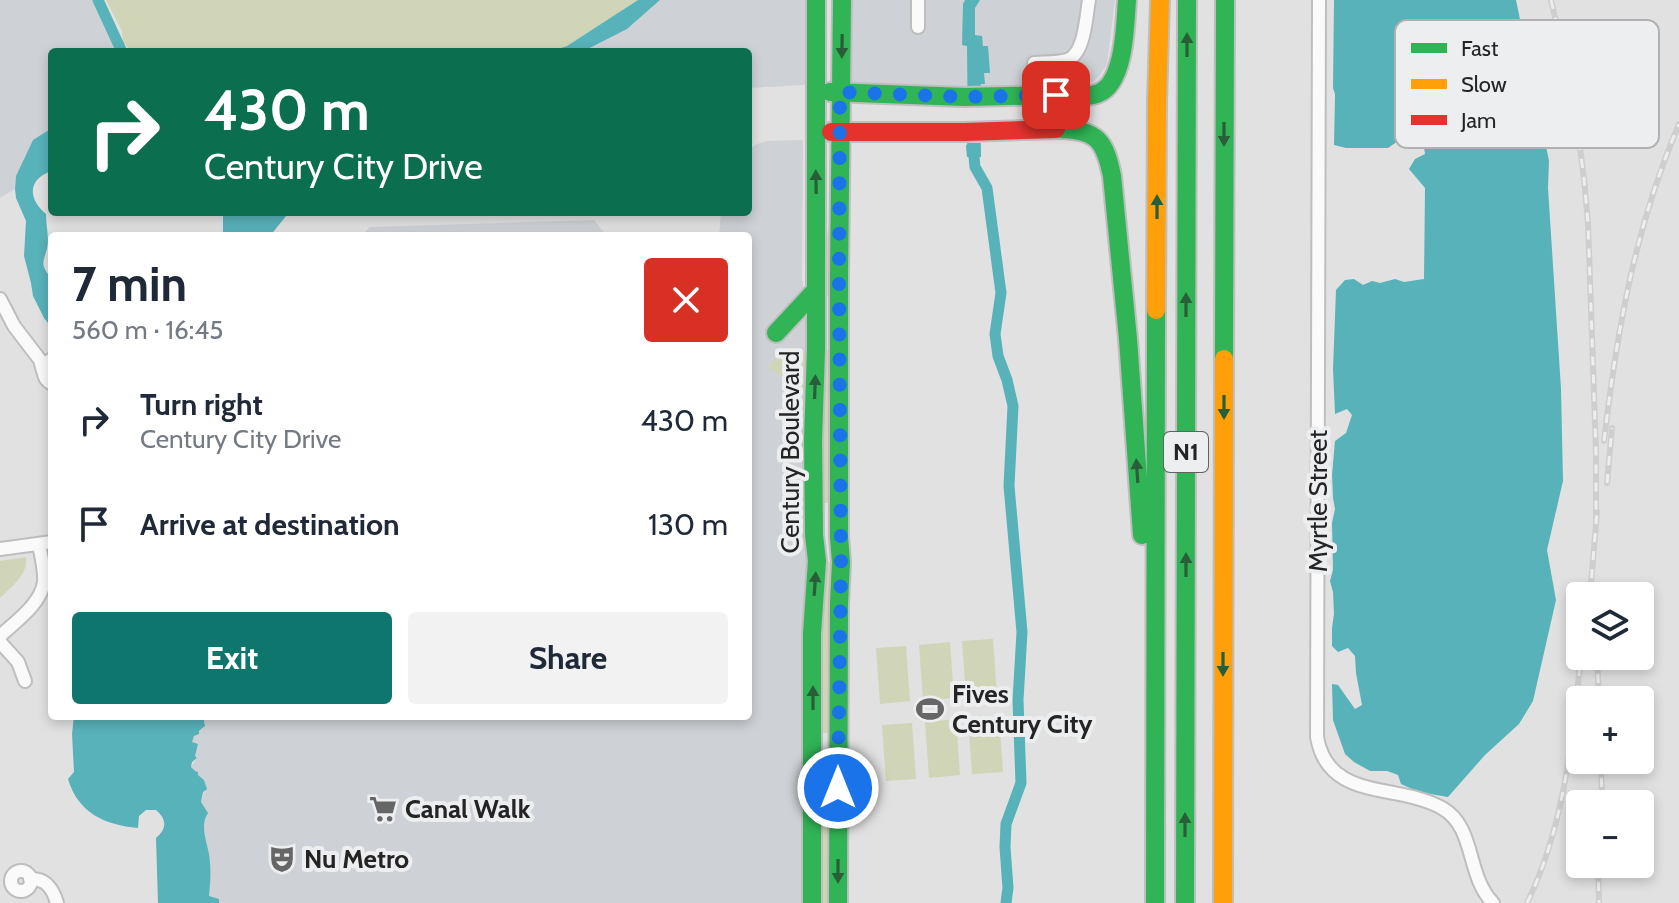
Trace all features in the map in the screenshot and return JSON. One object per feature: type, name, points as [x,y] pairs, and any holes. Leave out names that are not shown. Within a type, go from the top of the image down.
[{"type":"main road","name":"Century Boulevard","points":[[812,903],[812,633],[817,561],[813,440],[816,0]]},
{"type":"main road","name":"Century Boulevard","points":[[838,903],[842,0]]},
{"type":"main road","points":[[815,91],[974,97],[1098,93],[1113,80],[1119,60],[1127,0]]},
{"type":"main road","points":[[1155,903],[1160,0]]},
{"type":"main road","name":"N1","points":[[1185,903],[1187,0]]},
{"type":"main road","name":"N1","points":[[1225,0],[1225,903]]},
{"type":"main road","points":[[816,132],[1083,130],[1099,138],[1108,154],[1128,339],[1150,653],[1155,773]]},
{"type":"main road","points":[[776,333],[816,290]]},
{"type":"street","points":[[918,0],[918,27]]},
{"type":"street","points":[[1034,63],[1073,57],[1082,44],[1089,0]]},
{"type":"street","name":"Myrtle Street","points":[[1319,0],[1317,737],[1326,762],[1345,779],[1378,791],[1428,802],[1450,814],[1463,830],[1477,879],[1493,903]]},
{"type":"street","points":[[0,299],[14,326],[40,360],[48,381]]},
{"type":"street","points":[[31,347],[48,356]]},
{"type":"street","points":[[43,371],[48,361]]},
{"type":"street","points":[[0,549],[41,543],[43,587],[32,605],[0,639],[18,662],[25,681]]},
{"type":"street","points":[[0,893],[20,894],[27,888],[30,879],[37,878],[47,883],[57,903]]},
{"type":"shaded area","points":[[0,0],[94,0],[116,48],[48,48],[48,131],[33,140],[16,176],[15,189],[0,198]]},
{"type":"shaded area","points":[[660,0],[807,0],[805,85],[752,88],[752,48],[590,48],[627,29]]},
{"type":"shaded area","points":[[849,0],[1115,0],[1107,64],[1094,81],[1084,85],[1060,83],[1044,89],[980,89],[849,85]]},
{"type":"shaded area","points":[[803,140],[802,278],[808,325],[808,903],[219,903],[218,899],[209,897],[210,859],[201,802],[206,785],[191,767],[197,758],[197,745],[192,739],[205,726],[204,720],[752,720],[752,232],[719,232],[721,216],[752,216],[752,147],[767,141]]},
{"type":"shaded area","points":[[594,220],[604,232],[365,232],[370,227]]},
{"type":"green space","points":[[106,0],[638,0],[561,48],[128,48],[123,42],[122,31]]},
{"type":"green space","points":[[831,154],[835,155],[830,296],[821,295],[820,269],[831,218]]},
{"type":"green space","points":[[790,347],[796,347],[808,355],[808,396],[795,388],[795,383],[769,369],[769,365]]},
{"type":"green space","points":[[824,350],[833,350],[830,503],[821,503],[819,449],[824,411]]},
{"type":"green space","points":[[26,557],[22,575],[0,598],[0,561]]},
{"type":"green space","points":[[825,561],[833,562],[829,733],[819,733],[819,632]]},
{"type":"green space","points":[[993,639],[997,695],[966,697],[962,641]]},
{"type":"green space","points":[[950,642],[954,698],[923,700],[919,645]]},
{"type":"green space","points":[[906,646],[910,701],[880,704],[876,648]]},
{"type":"green space","points":[[999,716],[1003,772],[972,774],[968,718]]},
{"type":"green space","points":[[956,719],[960,775],[929,778],[925,722]]},
{"type":"green space","points":[[912,723],[916,779],[886,781],[882,725]]},
{"type":"green space","points":[[828,783],[834,839],[828,903],[819,903],[819,784]]},
{"type":"water","points":[[638,0],[660,0],[627,29],[590,48],[561,48]]},
{"type":"water","points":[[965,0],[980,0],[975,8],[975,35],[982,36],[983,46],[988,46],[990,73],[984,73],[985,84],[981,84],[980,90],[981,157],[967,157],[967,46],[962,45]]},
{"type":"water","points":[[1334,0],[1516,0],[1520,20],[1395,20],[1395,143],[1388,148],[1334,145]]},
{"type":"water","points":[[48,131],[48,173],[34,184],[33,196],[46,214],[48,241],[43,264],[48,274],[48,323],[33,296],[24,256],[26,221],[15,189],[16,176],[33,140]]},
{"type":"water","points":[[1424,148],[1546,148],[1561,389],[1563,481],[1547,550],[1556,600],[1533,701],[1519,724],[1485,755],[1448,797],[1419,792],[1401,784],[1398,775],[1387,771],[1370,771],[1354,762],[1345,754],[1333,720],[1332,684],[1338,685],[1355,709],[1362,705],[1355,656],[1348,648],[1338,652],[1332,646],[1334,614],[1330,581],[1335,509],[1332,475],[1335,441],[1346,433],[1352,415],[1347,409],[1335,414],[1336,290],[1345,280],[1354,279],[1363,285],[1372,281],[1424,279],[1425,188],[1409,169],[1415,159],[1425,154]]},
{"type":"water","points":[[223,216],[286,216],[273,232],[223,232]]},
{"type":"water","points":[[74,720],[204,720],[205,726],[192,742],[198,744],[197,758],[191,767],[204,780],[207,789],[201,802],[208,813],[204,831],[210,857],[209,896],[219,899],[219,903],[158,903],[156,838],[164,824],[162,817],[156,810],[146,810],[139,816],[138,828],[104,820],[86,809],[68,779],[74,772]]},
{"type":"pier","points":[[964,106],[984,106],[983,143],[965,143]]},
{"type":"waterway","points":[[98,0],[120,48]]},
{"type":"waterway","points":[[974,157],[975,167],[987,188],[1001,293],[995,334],[998,356],[1013,406],[1009,486],[1022,632],[1018,700],[1021,783],[1006,824],[1006,903]]},
{"type":"railway","points":[[1551,0],[1556,20]]},
{"type":"railway","points":[[1604,441],[1615,359],[1639,240],[1679,124]]},
{"type":"railway","points":[[1580,148],[1588,223],[1596,521]]},
{"type":"railway","points":[[1607,483],[1612,428]]},
{"type":"railway","points":[[1591,582],[1597,512]]},
{"type":"railway","points":[[1527,903],[1550,843],[1565,782],[1579,670]]},
{"type":"railway","points":[[1598,670],[1598,686]]},
{"type":"railway","points":[[1601,774],[1602,790]]},
{"type":"railway","points":[[1598,878],[1599,903]]},
{"type":"traffic: fast","points":[[812,903],[812,633],[817,561],[813,440],[816,0]]},
{"type":"traffic: fast","points":[[838,903],[842,0]]},
{"type":"traffic: fast","points":[[1061,95],[1090,95],[1108,87],[1119,65],[1127,0]]},
{"type":"traffic: fast","points":[[1185,903],[1187,0]]},
{"type":"traffic: fast","points":[[1224,359],[1225,0]]},
{"type":"traffic: fast","points":[[830,92],[965,97],[1056,95]]},
{"type":"traffic: fast","points":[[1061,129],[1084,132],[1098,140],[1103,146],[1112,176],[1142,535]]},
{"type":"traffic: fast","points":[[776,333],[816,290]]},
{"type":"traffic: fast","points":[[1155,903],[1156,310]]},
{"type":"traffic: slow","points":[[1156,310],[1160,0]]},
{"type":"traffic: slow","points":[[1223,903],[1224,359]]},
{"type":"traffic: jam","points":[[831,132],[1056,129]]},
{"type":"place","name":"Fives Century City","points":[[930,709]]},
{"type":"place","name":"Canal Walk","points":[[383,809]]},
{"type":"place","name":"Nu Metro","points":[[282,859]]},
{"type":"route","points":[[838,788],[840,92],[965,97],[1056,95]]}]
